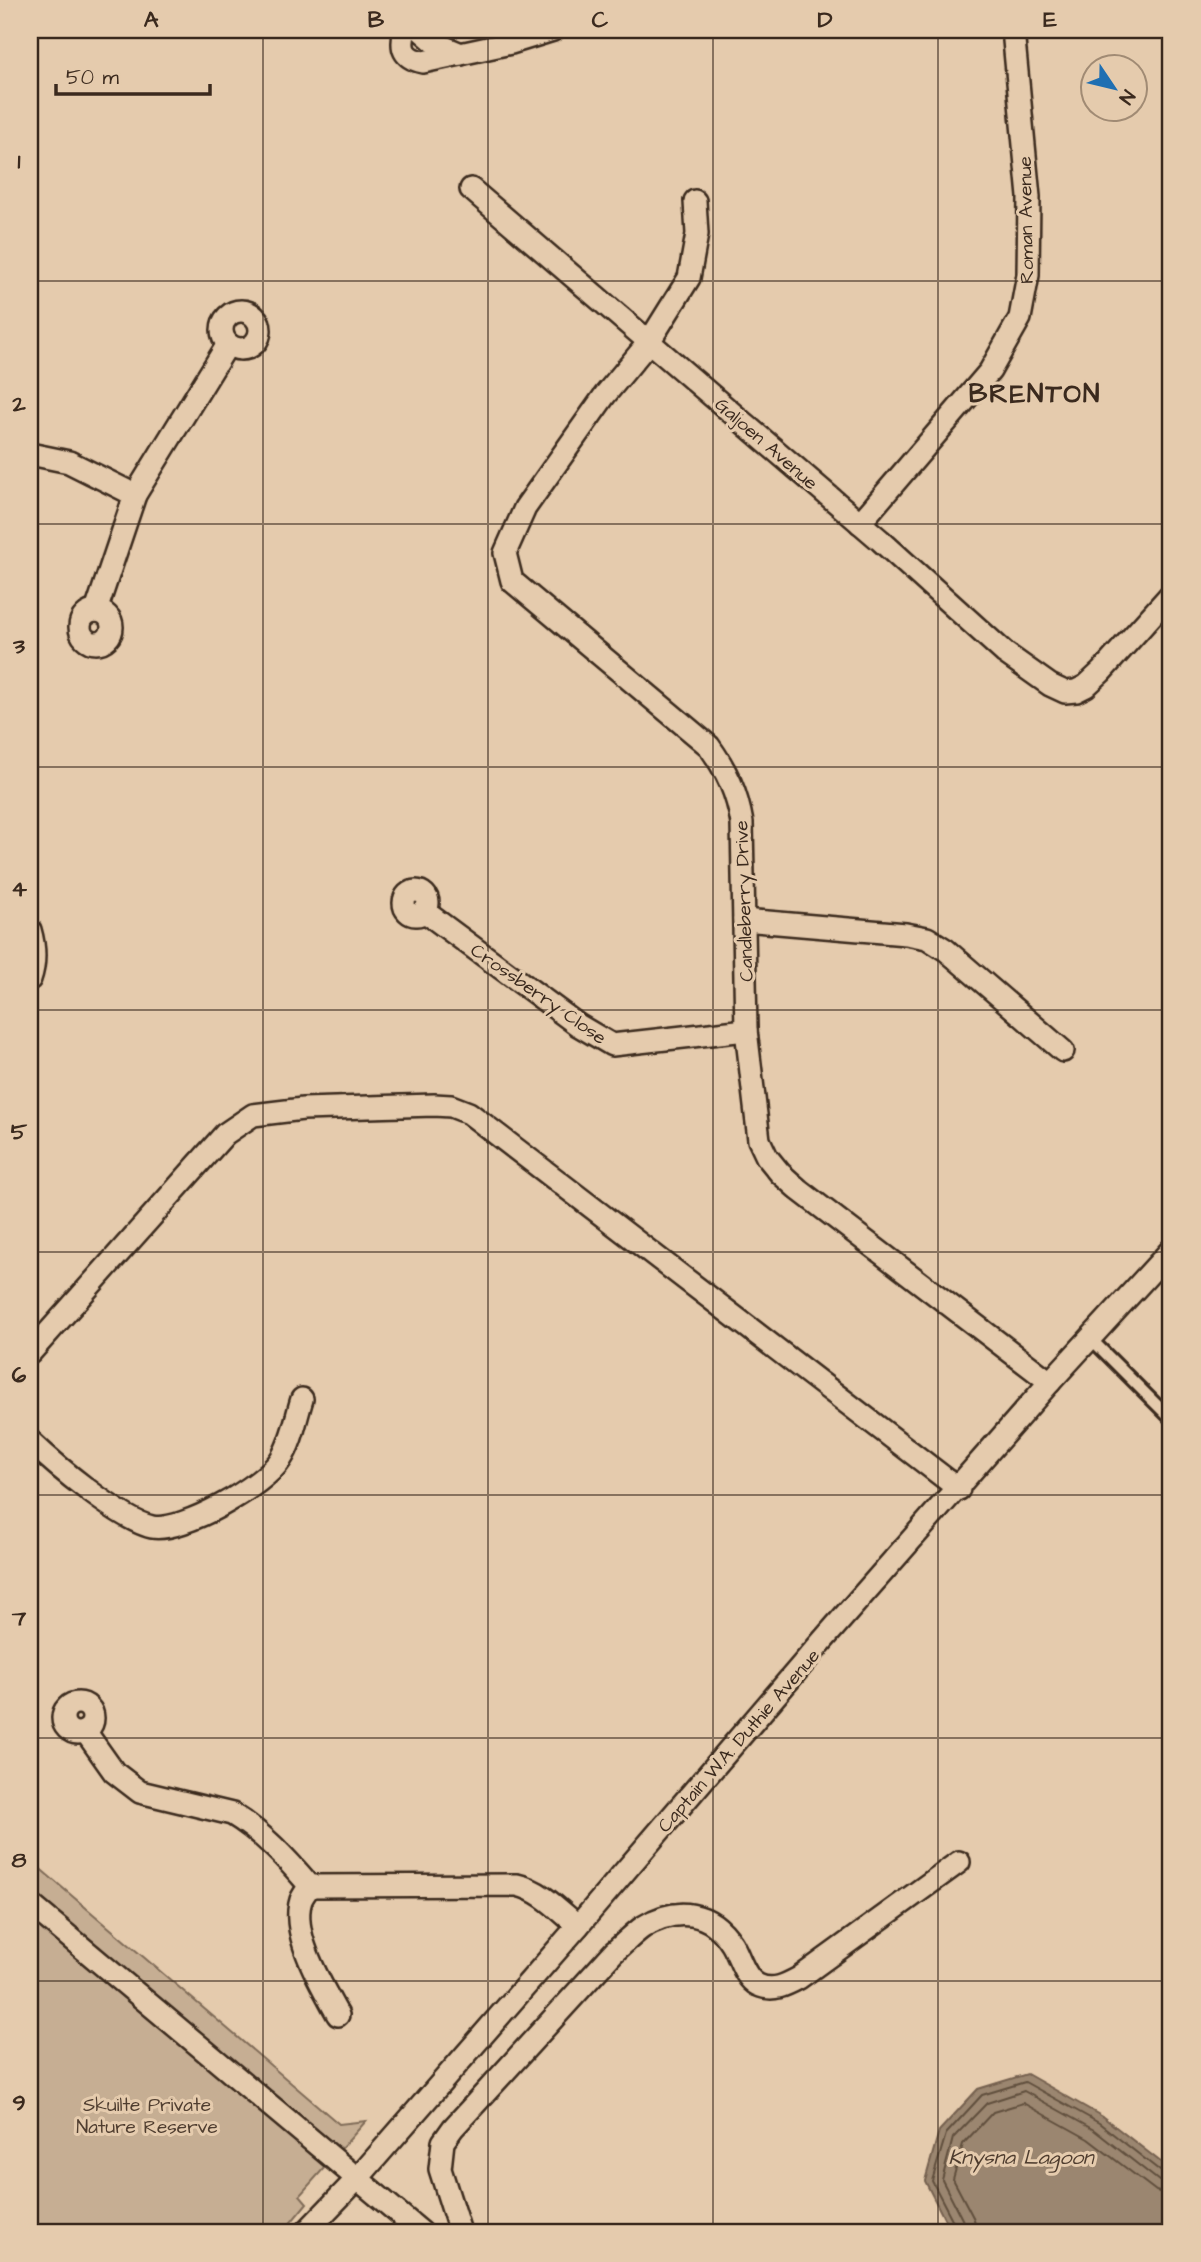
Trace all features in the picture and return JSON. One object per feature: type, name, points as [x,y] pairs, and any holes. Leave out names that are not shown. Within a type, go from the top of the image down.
[{"type":"street","points":[[405,30],[402,49],[410,58],[423,62],[511,43],[553,30]]},
{"type":"street","points":[[421,30],[437,44],[461,54]]},
{"type":"street","name":"Roman Avenue","points":[[860,523],[990,371],[1020,318],[1028,275],[1029,197],[1013,30]]},
{"type":"street","name":"Galjoen Avenue","points":[[471,189],[1032,674],[1065,692],[1076,691],[1093,679],[1171,594]]},
{"type":"street","name":"Candleberry Drive","points":[[695,201],[696,234],[689,278],[649,342],[606,395],[525,508],[505,553],[512,581],[709,747],[726,771],[738,798],[742,823],[746,1030],[759,1140],[767,1157],[780,1173],[1050,1382]]},
{"type":"street","points":[[96,611],[135,495],[228,344]]},
{"type":"street","points":[[30,454],[69,463],[135,495]]},
{"type":"street","name":"Crossberry Close","points":[[424,911],[578,1026],[612,1045],[746,1030]]},
{"type":"street","points":[[744,920],[928,938],[946,950],[1063,1051]]},
{"type":"street","points":[[30,930],[35,946],[30,979]]},
{"type":"street","points":[[30,1353],[225,1134],[240,1122],[253,1115],[303,1110],[434,1105],[451,1107],[480,1122],[959,1489]]},
{"type":"street","name":"Captain W.A. Duthie Avenue","points":[[306,2232],[358,2178],[1050,1382],[1171,1250]]},
{"type":"street","points":[[30,1441],[51,1461],[121,1513],[150,1527],[165,1528],[182,1523],[244,1494],[273,1470],[286,1449],[302,1399]]},
{"type":"street","points":[[85,1731],[114,1772],[140,1792],[232,1814],[245,1822],[290,1862],[310,1885],[517,1885],[526,1887],[544,1898],[578,1926]]},
{"type":"street","points":[[460,2232],[440,2169],[443,2142],[614,1952],[644,1927],[665,1917],[688,1914],[702,1916],[715,1923],[732,1944],[750,1979],[770,1989],[783,1987],[959,1861]]},
{"type":"street","points":[[310,1885],[301,1900],[299,1918],[303,1941],[338,2015]]},
{"type":"street","points":[[30,1904],[421,2232]]},
{"type":"lane","points":[[1090,1338],[1171,1419]]},
{"type":"green space","name":"Skuilte Private Nature Reserve","points":[[30,1860],[339,2124],[366,2121],[300,2195],[307,2203],[283,2232],[30,2232]]},
{"type":"water","name":"Knysna Lagoon","points":[[1027,2074],[1103,2117],[1171,2170],[1171,2232],[951,2232],[925,2181],[939,2131],[978,2089]]},
{"type":"district","name":"BRENTON","points":[[1035,393]]}]
